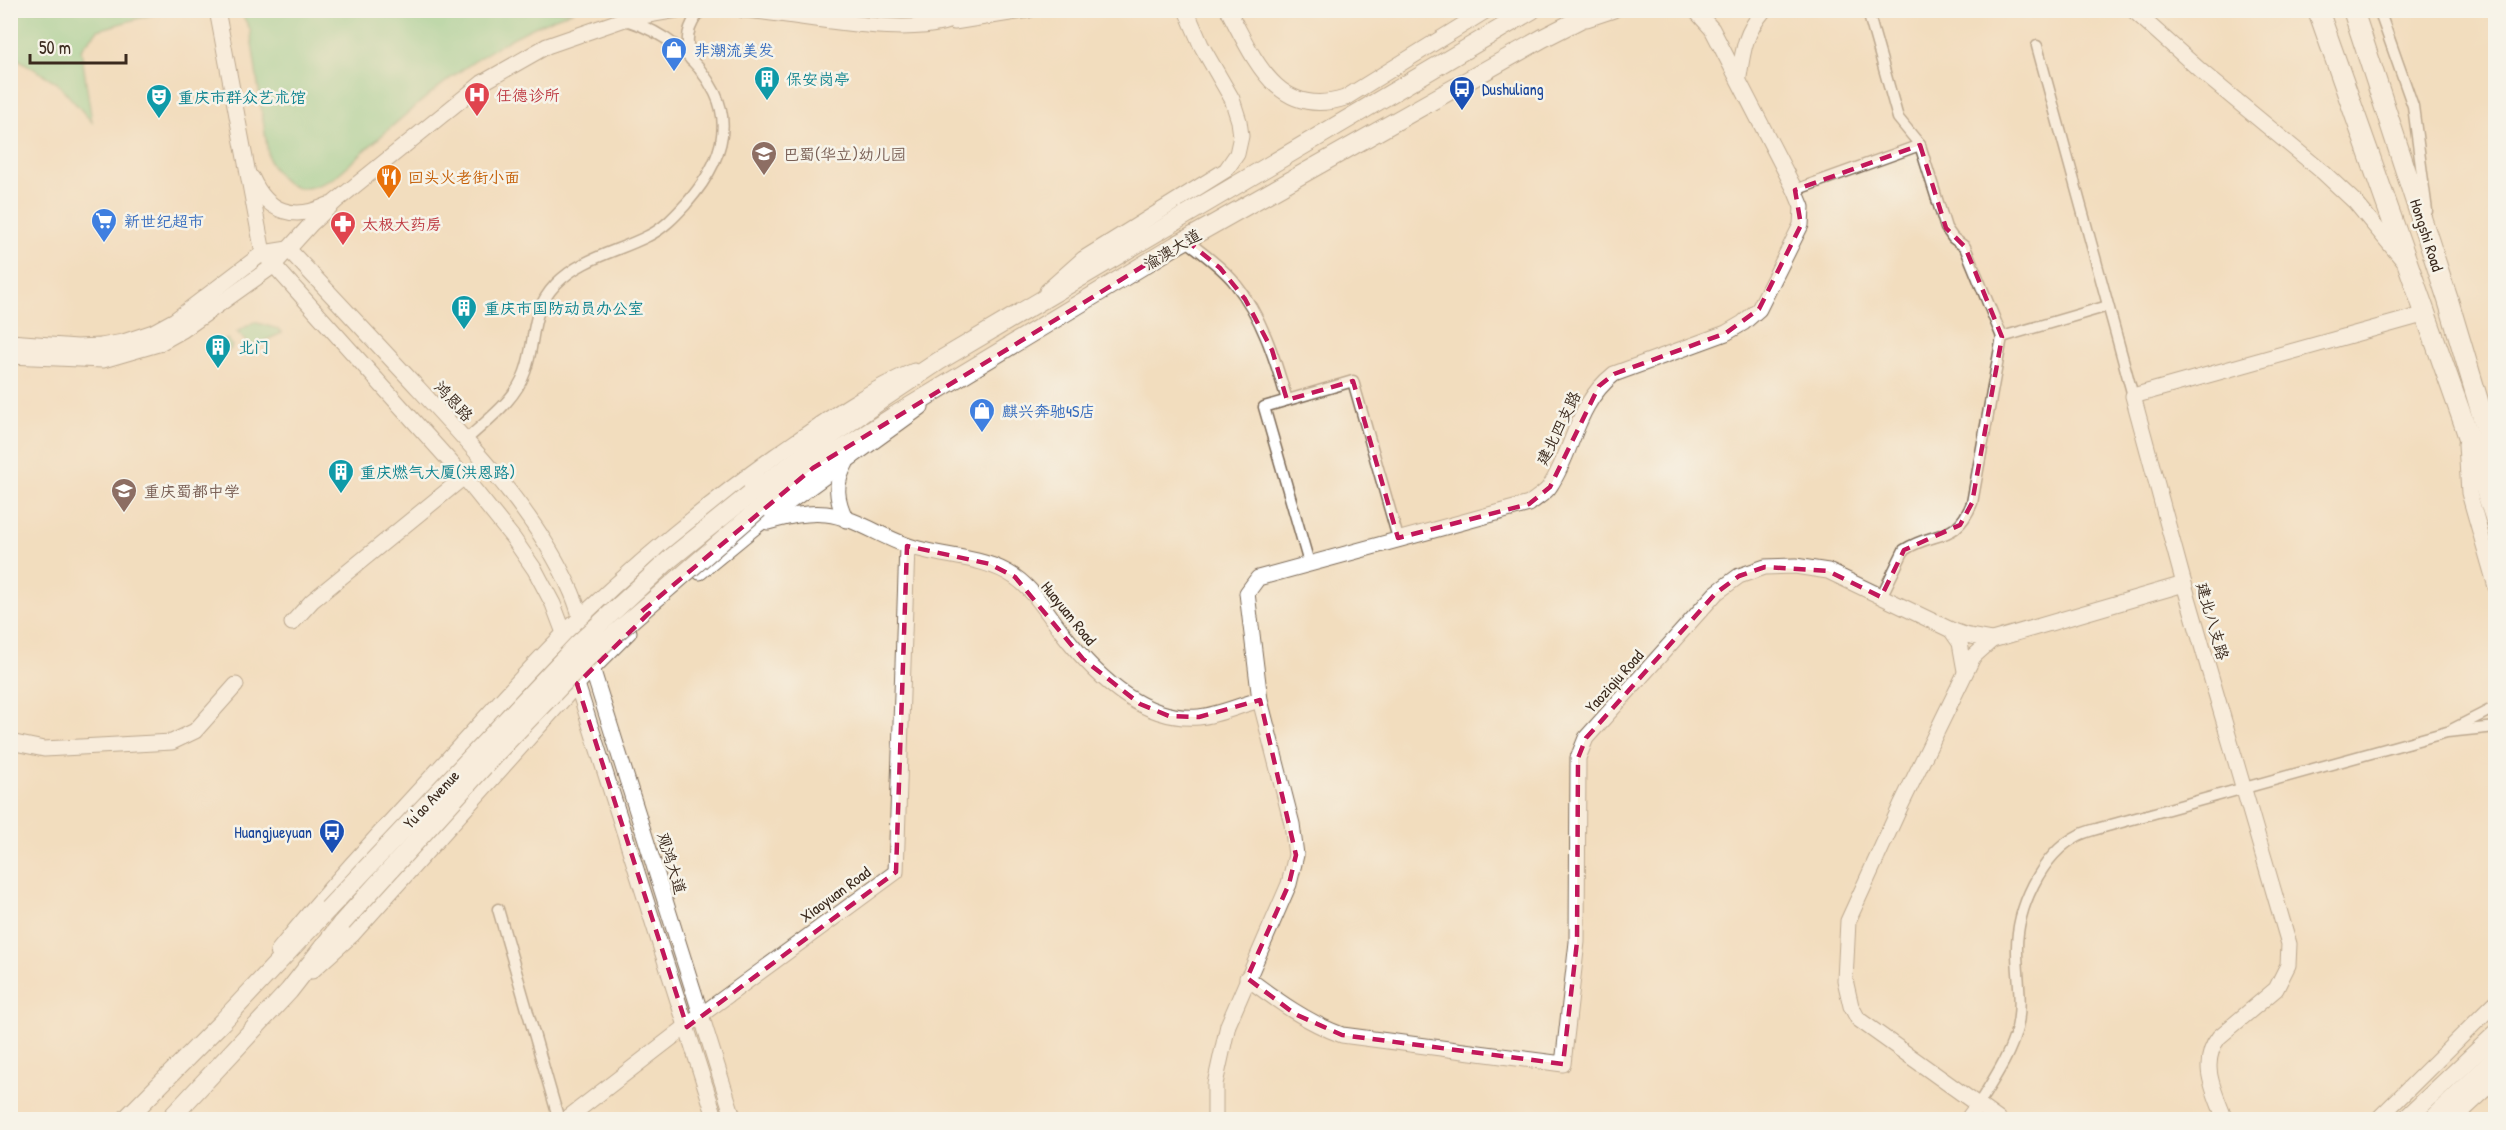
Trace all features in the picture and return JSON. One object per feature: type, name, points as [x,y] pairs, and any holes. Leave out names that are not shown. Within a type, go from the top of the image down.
[{"type":"highway","name":"Hongshi Road","points":[[2318,10],[2496,520]]},
{"type":"highway","name":"Hongshi Road","points":[[2353,10],[2432,250],[2496,461]]},
{"type":"main road","name":"渝澳大道","points":[[755,510],[876,403],[939,361],[1532,10]]},
{"type":"main road","name":"渝澳大道","points":[[755,510],[813,468],[1186,240],[1598,10]]},
{"type":"main road","name":"Yu'ao Avenue","points":[[125,1119],[222,1022],[578,644],[671,558],[755,510]]},
{"type":"main road","name":"Yu'ao Avenue","points":[[168,1119],[289,991],[342,923],[587,658],[755,510]]},
{"type":"main road","points":[[2405,1119],[2496,1034]]},
{"type":"main road","points":[[2432,1119],[2496,1058]]},
{"type":"street","points":[[217,10],[263,253],[464,477],[513,538],[535,570],[564,633],[577,684],[716,1119]]},
{"type":"street","points":[[10,356],[103,360],[158,344],[183,330],[273,266],[311,224],[336,201],[448,109],[514,63],[547,46],[625,19],[677,10]]},
{"type":"street","points":[[691,60],[687,45],[687,32],[692,20],[701,10]]},
{"type":"street","points":[[743,10],[875,26],[951,22],[1029,10]]},
{"type":"street","points":[[951,22],[968,10]]},
{"type":"street","points":[[1029,307],[1083,259],[1226,170],[1237,154],[1240,136],[1232,99],[1220,74],[1201,45],[1186,10]]},
{"type":"street","points":[[1228,10],[1271,83],[1298,98],[1316,103],[1329,103],[1345,98],[1487,10]]},
{"type":"street","points":[[1575,22],[1614,10]]},
{"type":"street","name":"建北四支路","points":[[1215,1119],[1215,1084],[1228,1025],[1289,884],[1296,855],[1292,824],[1260,700],[1247,593],[1258,578],[1529,504],[1550,487],[1586,406],[1599,386],[1614,374],[1726,333],[1743,323],[1759,309],[1802,225],[1802,207],[1795,190],[1739,77],[1712,29],[1695,10]]},
{"type":"street","points":[[1739,77],[1748,33],[1764,10]]},
{"type":"street","name":"Hongshi Road","points":[[2133,10],[2202,72],[2324,172],[2355,202],[2410,269]]},
{"type":"street","points":[[2379,10],[2413,106],[2432,250]]},
{"type":"street","points":[[466,440],[512,397],[520,384],[526,371],[537,317],[544,298],[557,283],[574,269],[597,256],[659,230],[696,193],[711,170],[722,137],[722,111],[713,90],[691,60],[657,32],[625,19]]},
{"type":"street","points":[[1870,20],[1898,118],[1920,145],[1946,228],[1953,238],[1965,247],[2002,337],[1972,503],[1967,516],[1951,532],[1911,545],[1905,550],[1881,597]]},
{"type":"street","points":[[2037,46],[2133,396],[2426,314]]},
{"type":"street","points":[[1795,190],[1920,145]]},
{"type":"street","points":[[245,165],[256,189],[268,203],[281,211],[295,214],[307,213],[336,201]]},
{"type":"street","points":[[311,224],[305,236],[303,248],[312,274]]},
{"type":"street","points":[[1186,240],[1221,268],[1245,299],[1272,350],[1287,400]]},
{"type":"street","points":[[10,342],[101,346],[123,342],[153,332],[175,320],[263,253],[288,249]]},
{"type":"street","name":"鸿恩路","points":[[288,249],[466,440],[506,487],[532,523],[558,566],[581,617]]},
{"type":"street","points":[[2002,337],[2108,306]]},
{"type":"street","points":[[222,1022],[310,911],[581,617],[625,577],[741,481],[832,416],[888,382],[939,361]]},
{"type":"street","points":[[1309,563],[1264,407],[1353,381],[1398,538]]},
{"type":"street","points":[[289,991],[352,935],[592,668],[755,510],[849,458],[902,423],[950,383]]},
{"type":"street","name":"建北八支路","points":[[2133,396],[2184,584],[2289,944],[2289,965],[2276,989],[2219,1037],[2211,1047],[2207,1060],[2208,1073],[2224,1119]]},
{"type":"street","points":[[2464,423],[2469,493],[2496,586]]},
{"type":"street","points":[[2485,426],[2496,445]]},
{"type":"street","points":[[846,520],[839,506],[837,479],[849,458]]},
{"type":"street","points":[[292,623],[312,601],[464,477]]},
{"type":"street","name":"Huayuan Road","points":[[755,510],[790,516],[809,513],[829,515],[908,546],[990,564],[1015,577],[1036,598],[1083,659],[1111,685],[1140,704],[1169,716],[1199,717],[1260,700]]},
{"type":"street","name":"Xiaoyuan Road","points":[[565,1119],[700,1015],[896,872],[908,546]]},
{"type":"street","name":"Yaoziqiu Road","points":[[1247,978],[1296,1014],[1342,1035],[1563,1064],[1576,942],[1578,758],[1586,738],[1716,593],[1739,576],[1764,567],[1795,566],[1828,571],[1951,630],[1992,640]]},
{"type":"street","points":[[625,577],[620,589],[626,605],[637,611],[653,610]]},
{"type":"street","points":[[1999,1119],[1858,1019],[1851,1006],[1845,980],[1848,921],[1973,657],[1992,640],[2184,584]]},
{"type":"street","name":"观鸿大道","points":[[581,617],[592,668],[734,1119]]},
{"type":"street","points":[[1951,630],[1960,643],[1965,673]]},
{"type":"street","points":[[10,742],[44,749],[172,742],[195,731],[236,686]]},
{"type":"street","points":[[2447,732],[2496,707]]},
{"type":"street","points":[[1967,1119],[1978,1105],[2011,1049],[2018,1026],[2020,1005],[2018,928],[2022,909],[2048,860],[2061,847],[2079,835],[2447,732],[2496,727]]},
{"type":"street","points":[[498,909],[559,1119]]},
{"type":"street","points":[[2481,1016],[2496,989]]},
{"type":"street","points":[[2377,1119],[2496,1002]]},
{"type":"street","points":[[2453,1119],[2496,1080]]},
{"type":"highlighted area","points":[[1920,145],[1946,228],[1965,247],[2002,337],[1972,503],[1960,525],[1904,550],[1881,597],[1828,571],[1765,567],[1739,576],[1716,593],[1586,738],[1578,758],[1577,942],[1563,1064],[1342,1035],[1295,1014],[1247,978],[1289,884],[1296,855],[1260,700],[1199,717],[1169,716],[1140,704],[1083,659],[1015,577],[990,564],[907,546],[896,872],[687,1027],[577,684],[649,613],[641,612],[813,468],[1186,240],[1220,268],[1245,299],[1272,350],[1287,400],[1353,381],[1398,538],[1529,504],[1550,487],[1599,386],[1614,374],[1726,333],[1759,309],[1801,225],[1795,190]]},
{"type":"green space","points":[[11,10],[165,11],[98,30],[81,49],[92,122],[56,82],[11,55]]},
{"type":"green space","points":[[240,11],[574,11],[539,25],[475,61],[417,105],[334,178],[313,187],[296,188],[282,179],[269,161],[250,29]]},
{"type":"green space","points":[[254,322],[278,329],[282,333],[255,345],[249,345],[237,332]]},
{"type":"green space","points":[[227,339],[232,345],[231,349],[226,352],[223,348],[211,351],[209,349]]},
{"type":"place","name":"非潮流美发","points":[[674,73]]},
{"type":"place","name":"保安岗亭","points":[[767,102]]},
{"type":"place","name":"Dushuliang","points":[[1462,112]]},
{"type":"place","name":"任德诊所","points":[[477,118]]},
{"type":"place","name":"重庆市群众艺术馆","points":[[159,120]]},
{"type":"place","name":"巴蜀(华立)幼儿园","points":[[764,177]]},
{"type":"place","name":"回头火老街小面","points":[[389,200]]},
{"type":"place","name":"新世纪超市","points":[[104,244]]},
{"type":"place","name":"太极大药房","points":[[343,247]]},
{"type":"place","name":"重庆市国防动员办公室","points":[[464,331]]},
{"type":"place","name":"北门","points":[[218,370]]},
{"type":"place","name":"麒兴奔驰4S店","points":[[982,434]]},
{"type":"place","name":"重庆燃气大厦(洪恩路)","points":[[341,495]]},
{"type":"place","name":"重庆蜀都中学","points":[[124,514]]},
{"type":"place","name":"Huangjueyuan","points":[[332,855]]}]
